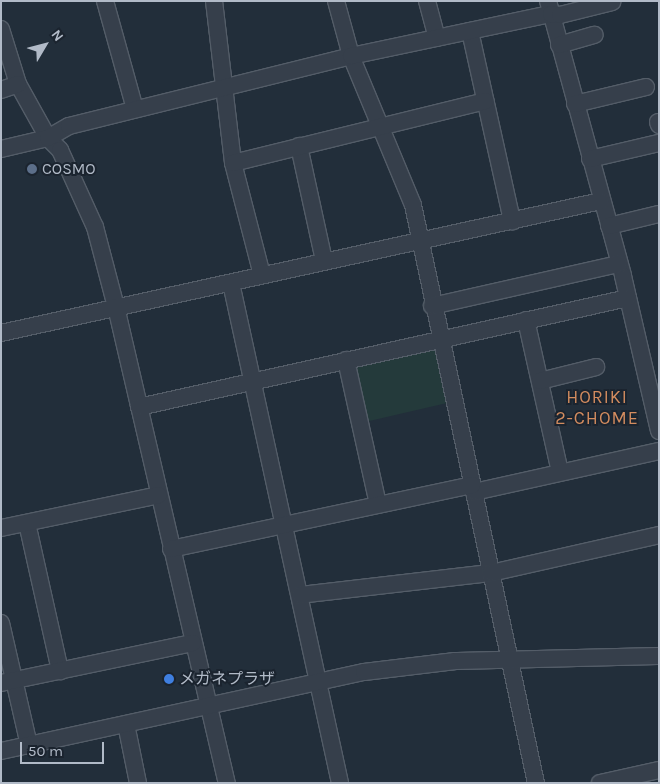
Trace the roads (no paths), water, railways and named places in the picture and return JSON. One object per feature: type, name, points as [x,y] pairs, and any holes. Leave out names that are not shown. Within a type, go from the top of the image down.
[{"type":"street","points":[[105,1],[135,109]]},
{"type":"street","points":[[214,1],[222,88],[233,163],[262,275]]},
{"type":"street","points":[[336,1],[351,56],[413,205],[432,306],[536,783]]},
{"type":"street","points":[[427,1],[437,38]]},
{"type":"street","points":[[1,149],[48,138],[69,126],[135,109],[351,56],[470,31],[549,8],[560,15],[612,2]]},
{"type":"street","points":[[549,8],[628,298],[659,431]]},
{"type":"street","points":[[1,29],[18,84],[48,138],[60,150],[95,227],[116,307],[226,783]]},
{"type":"street","points":[[470,31],[512,221]]},
{"type":"street","points":[[559,45],[594,35]]},
{"type":"street","points":[[1,90],[18,84]]},
{"type":"street","points":[[575,104],[646,87]]},
{"type":"street","points":[[233,163],[380,125],[486,101]]},
{"type":"street","points":[[590,159],[659,143]]},
{"type":"street","points":[[299,146],[324,261]]},
{"type":"street","points":[[1,333],[602,201]]},
{"type":"street","points":[[609,226],[659,214]]},
{"type":"street","points":[[432,306],[619,264]]},
{"type":"street","points":[[231,282],[340,783]]},
{"type":"street","points":[[139,407],[628,298]]},
{"type":"street","points":[[526,320],[560,472]]},
{"type":"street","points":[[346,360],[378,504]]},
{"type":"street","points":[[540,381],[596,368]]},
{"type":"street","points":[[171,549],[378,504],[560,472],[659,450]]},
{"type":"street","points":[[1,528],[159,495]]},
{"type":"street","points":[[27,523],[60,671]]},
{"type":"street","points":[[300,595],[491,573],[659,535]]},
{"type":"street","points":[[1,623],[8,682],[29,745]]},
{"type":"street","points":[[8,682],[193,643]]},
{"type":"street","points":[[1,751],[319,682],[429,664],[659,656]]},
{"type":"street","points":[[126,724],[138,783]]},
{"type":"street","points":[[600,783],[626,780],[659,770]]},
{"type":"place","name":"COSMO","points":[[32,169]]},
{"type":"place","name":"メガネプラザ","points":[[169,679]]},
{"type":"district","name":"HORIKI 2-CHOME","points":[[597,408]]}]
